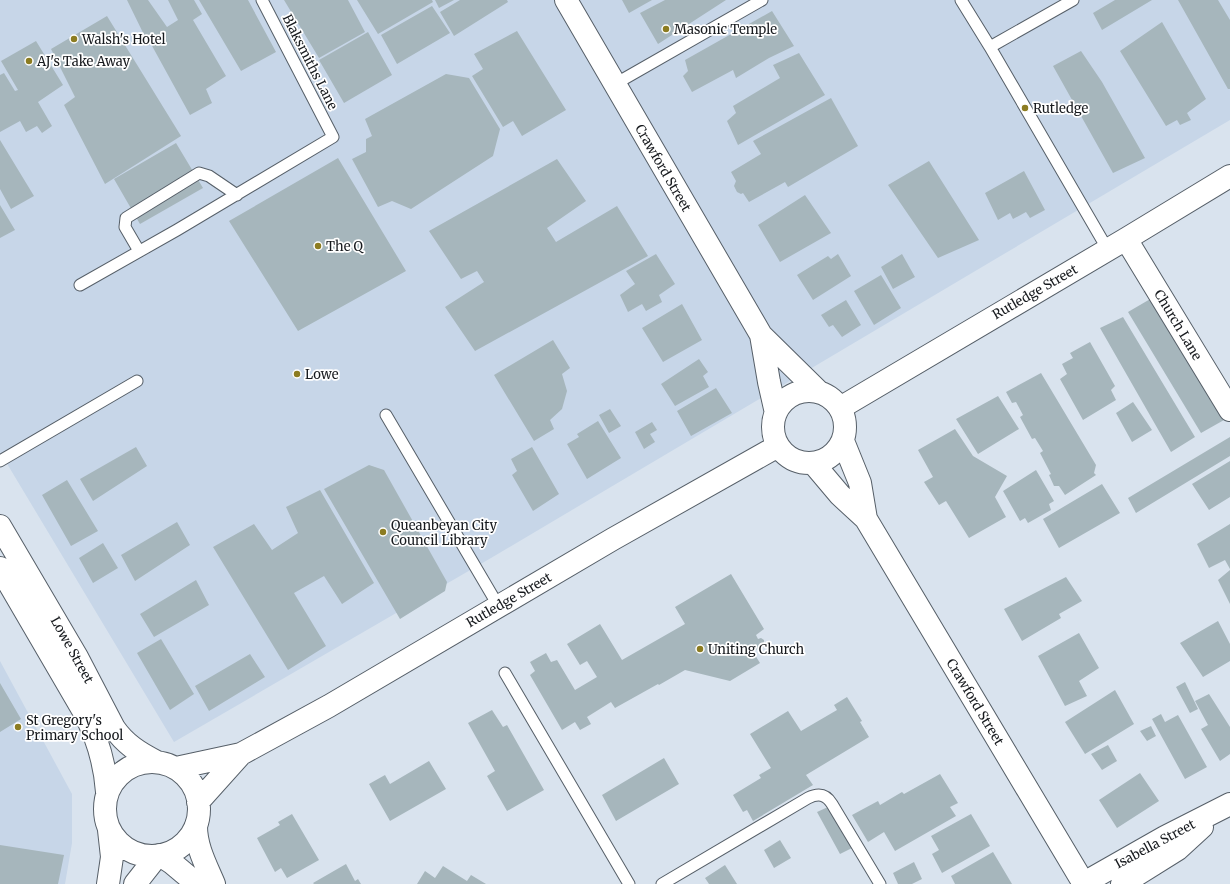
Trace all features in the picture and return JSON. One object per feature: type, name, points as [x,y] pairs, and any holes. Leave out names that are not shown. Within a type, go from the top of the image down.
[{"type":"street","name":"Crawford Street","points":[[566,0],[761,335],[819,392]]},
{"type":"street","name":"Rutledge Street","points":[[840,408],[1117,245],[1230,176]]},
{"type":"street","name":"Church Lane","points":[[1117,245],[1230,410]]},
{"type":"street","name":"Crawford Street","points":[[761,335],[776,413]]},
{"type":"street","points":[[809,391],[819,392],[834,401],[840,408],[846,424],[844,441],[831,457],[813,464],[804,464],[793,460],[778,446],[774,438],[773,421],[781,404],[789,397],[809,391]]},
{"type":"street","name":"Crawford Street","points":[[844,441],[860,483],[866,519]]},
{"type":"street","name":"Rutledge Street","points":[[198,802],[241,754],[329,706],[499,606],[778,446]]},
{"type":"street","name":"Crawford Street","points":[[813,464],[840,495],[866,519],[1084,884]]},
{"type":"street","name":"Lowe Street","points":[[0,526],[77,657],[107,717],[119,736],[140,753],[166,765]]},
{"type":"street","name":"Lowe Street","points":[[0,568],[89,722],[102,755],[107,792]]},
{"type":"street","name":"Rutledge Street","points":[[166,765],[241,754]]},
{"type":"street","points":[[108,884],[112,857],[109,830],[104,811],[105,798],[114,780],[124,770],[142,762],[166,765],[187,777],[195,788],[198,802],[196,838],[199,850],[214,884]]},
{"type":"street","name":"Isabella Street","points":[[1084,884],[1165,837],[1229,805]]},
{"type":"street","name":"Isabella Street","points":[[1122,884],[1178,849],[1208,821],[1229,805]]},
{"type":"street","points":[[109,830],[118,842],[129,850],[143,855],[159,856],[173,851],[184,843],[196,826]]},
{"type":"street","points":[[135,884],[159,856]]},
{"type":"street","points":[[159,856],[172,863],[197,884]]},
{"type":"lane","name":"Blaksmiths Lane","points":[[236,195],[333,137],[262,0]]},
{"type":"lane","points":[[615,84],[762,0]]},
{"type":"lane","points":[[961,0],[1117,245]]},
{"type":"lane","points":[[990,47],[1073,0]]},
{"type":"lane","points":[[80,285],[139,251],[236,195],[209,176],[199,173],[126,218],[125,227],[139,251]]},
{"type":"lane","points":[[0,461],[137,381]]},
{"type":"lane","points":[[386,415],[499,606]]},
{"type":"lane","points":[[505,673],[629,884]]},
{"type":"lane","points":[[662,884],[808,798],[819,795],[825,796],[832,804],[880,884]]},
{"type":"shaded area","points":[[0,0],[1230,0],[1230,120],[491,558],[174,742],[0,452]]},
{"type":"shaded area","name":"St Gregory's Primary School","points":[[0,661],[72,794],[72,843],[65,884],[0,884]]},
{"type":"building","points":[[127,0],[148,0],[167,27],[178,20],[168,0],[194,0],[202,14],[193,20],[226,76],[206,89],[212,103],[190,115],[151,44],[149,45]]},
{"type":"building","points":[[199,0],[248,0],[276,52],[241,71]]},
{"type":"building","points":[[284,0],[348,0],[365,32],[319,58]]},
{"type":"building","points":[[357,0],[432,0],[433,2],[378,34]]},
{"type":"building","points":[[435,0],[454,0],[439,8]]},
{"type":"building","points":[[460,0],[507,0],[508,2],[454,36],[440,12]]},
{"type":"building","points":[[622,0],[652,0],[629,13]]},
{"type":"building","name":"Masonic Temple","points":[[665,0],[726,0],[658,44],[640,13]]},
{"type":"building","points":[[1115,0],[1152,0],[1102,30],[1093,13]]},
{"type":"building","points":[[1178,0],[1218,0],[1230,20],[1230,89],[1228,89]]},
{"type":"building","points":[[432,6],[450,33],[397,64],[381,35]]},
{"type":"building","points":[[772,11],[794,46],[769,58],[736,78],[733,70],[692,92],[683,76],[688,71],[685,60]]},
{"type":"building","points":[[107,16],[181,136],[105,184],[64,105],[75,97],[51,49]]},
{"type":"building","points":[[1162,22],[1206,99],[1187,113],[1191,120],[1180,125],[1177,120],[1166,126],[1120,51]]},
{"type":"building","points":[[517,31],[566,110],[522,136],[513,121],[503,127],[472,76],[483,69],[474,54]]},
{"type":"building","points":[[368,32],[392,75],[344,103],[319,60]]},
{"type":"building","points":[[36,41],[63,85],[38,102],[52,126],[42,133],[37,126],[26,132],[20,121],[0,132],[0,75],[4,73],[15,91],[18,90],[1,61]]},
{"type":"building","points":[[1081,51],[1102,82],[1145,158],[1113,173],[1053,66]]},
{"type":"building","points":[[799,53],[825,95],[738,145],[727,121],[736,113],[733,106],[780,78],[773,65]]},
{"type":"building","points":[[446,74],[469,78],[500,129],[493,156],[411,209],[392,201],[378,207],[352,159],[366,152],[366,139],[372,136],[365,119]]},
{"type":"building","points":[[831,98],[858,146],[788,187],[785,182],[749,202],[743,193],[741,194],[737,192],[734,186],[736,181],[731,172],[761,154],[753,141]]},
{"type":"building","points":[[0,140],[34,196],[11,209],[0,189]]},
{"type":"building","points":[[176,143],[203,188],[140,224],[114,179]]},
{"type":"building","name":"The Q","points":[[338,158],[406,271],[298,331],[229,221]]},
{"type":"building","points":[[557,159],[586,201],[547,228],[556,242],[617,206],[648,256],[475,351],[445,307],[484,282],[477,271],[461,279],[429,231]]},
{"type":"building","points":[[929,161],[979,240],[938,258],[888,185]]},
{"type":"building","points":[[1024,171],[1045,210],[1030,218],[1026,212],[1013,219],[1010,213],[998,220],[985,193]]},
{"type":"building","points":[[805,195],[831,233],[780,262],[758,225]]},
{"type":"building","points":[[0,205],[15,230],[0,238]]},
{"type":"building","points":[[656,254],[675,284],[659,295],[662,302],[646,311],[642,304],[628,312],[620,295],[635,284],[626,271]]},
{"type":"building","points":[[838,254],[851,276],[813,300],[797,275],[828,256],[831,259]]},
{"type":"building","points":[[902,254],[915,277],[893,289],[881,267]]},
{"type":"building","points":[[881,275],[901,308],[874,325],[854,291]]},
{"type":"building","points":[[1152,298],[1224,420],[1201,433],[1128,312]]},
{"type":"building","points":[[846,300],[861,325],[842,337],[833,325],[829,327],[821,315]]},
{"type":"building","points":[[682,304],[702,340],[663,362],[642,328]]},
{"type":"building","points":[[1123,317],[1195,437],[1171,452],[1100,328]]},
{"type":"building","points":[[553,340],[570,368],[562,374],[567,391],[562,409],[550,420],[554,429],[534,441],[494,375]]},
{"type":"building","points":[[1090,342],[1115,386],[1111,390],[1116,400],[1083,420],[1060,379],[1067,374],[1062,364],[1073,358],[1070,353]]},
{"type":"building","points":[[699,359],[708,372],[703,376],[709,387],[675,406],[661,384]]},
{"type":"building","points":[[1041,373],[1096,465],[1094,473],[1096,475],[1065,495],[1059,486],[1054,486],[1049,475],[1051,474],[1040,453],[1043,451],[1035,438],[1032,439],[1020,417],[1023,415],[1016,402],[1012,403],[1006,392]]},
{"type":"building","points":[[716,388],[732,413],[691,436],[677,411]]},
{"type":"building","points":[[998,396],[1019,429],[978,454],[956,419]]},
{"type":"building","points":[[1133,402],[1152,430],[1132,442],[1116,413]]},
{"type":"building","points":[[610,409],[621,426],[609,433],[599,415]]},
{"type":"building","points":[[598,421],[621,458],[587,479],[567,444],[579,437],[577,434]]},
{"type":"building","points":[[652,422],[657,430],[650,434],[655,442],[644,449],[635,432]]},
{"type":"building","points":[[955,429],[973,456],[1007,476],[995,497],[1006,517],[969,538],[946,501],[939,505],[924,482],[933,477],[918,450]]},
{"type":"building","points":[[1230,437],[1230,456],[1136,513],[1128,498]]},
{"type":"building","points":[[136,447],[147,466],[93,501],[80,479]]},
{"type":"building","points":[[532,447],[559,494],[533,511],[512,475],[517,471],[511,459]]},
{"type":"building","points":[[1230,461],[1230,497],[1209,510],[1192,484]]},
{"type":"building","points":[[369,465],[384,470],[447,582],[445,591],[400,619],[324,489]]},
{"type":"building","points":[[1036,470],[1054,501],[1049,504],[1051,510],[1028,523],[1025,518],[1020,521],[1003,491]]},
{"type":"building","points":[[67,480],[98,531],[71,546],[42,495]]},
{"type":"building","points":[[1102,484],[1120,513],[1059,548],[1043,519]]},
{"type":"building","points":[[320,490],[374,583],[342,604],[324,576],[294,593],[326,646],[288,670],[213,547],[254,524],[272,550],[298,533],[286,507]]},
{"type":"building","points":[[177,522],[190,545],[135,581],[121,555]]},
{"type":"building","points":[[1230,524],[1230,569],[1225,560],[1209,568],[1197,544]]},
{"type":"building","points":[[103,543],[118,568],[93,583],[79,558]]},
{"type":"building","points":[[1230,570],[1230,604],[1218,580]]},
{"type":"building","name":"Uniting Church","points":[[731,574],[764,629],[756,635],[758,639],[761,638],[764,640],[764,644],[753,652],[760,663],[730,681],[685,670],[615,708],[611,702],[587,717],[591,724],[580,730],[575,722],[562,730],[530,675],[535,671],[530,662],[546,653],[551,662],[557,660],[575,690],[597,677],[587,661],[580,665],[567,644],[600,624],[622,660],[685,624],[675,607]]},
{"type":"building","points":[[1066,577],[1082,601],[1059,614],[1061,618],[1022,641],[1004,609]]},
{"type":"building","points":[[196,580],[209,605],[154,637],[140,614]]},
{"type":"building","points":[[1218,621],[1230,644],[1230,661],[1203,677],[1180,643]]},
{"type":"building","points":[[1079,633],[1099,668],[1079,681],[1087,696],[1065,706],[1038,656]]},
{"type":"building","points":[[161,639],[194,694],[170,710],[137,653]]},
{"type":"building","points":[[250,654],[265,677],[209,711],[195,686]]},
{"type":"building","points":[[1185,682],[1198,709],[1190,713],[1176,687]]},
{"type":"building","points":[[0,683],[21,719],[0,732]]},
{"type":"building","points":[[1115,690],[1134,724],[1085,754],[1065,722]]},
{"type":"building","points":[[1209,694],[1230,727],[1230,754],[1220,761],[1201,729],[1208,725],[1195,701]]},
{"type":"building","points":[[847,697],[862,721],[860,722],[869,737],[806,775],[813,785],[753,821],[747,810],[743,812],[733,795],[761,778],[759,775],[771,768],[750,734],[788,711],[801,731],[837,710],[834,705]]},
{"type":"building","points":[[492,710],[503,727],[507,725],[544,790],[507,811],[487,776],[495,771],[468,723]]},
{"type":"building","points":[[1161,714],[1165,722],[1178,715],[1207,767],[1185,779],[1152,719]]},
{"type":"building","points":[[1151,726],[1156,736],[1147,741],[1140,731]]},
{"type":"building","points":[[1108,745],[1117,761],[1102,770],[1091,754]]},
{"type":"building","points":[[664,758],[679,784],[616,821],[602,795]]},
{"type":"building","points":[[429,761],[446,789],[390,821],[369,784],[385,775],[390,784]]},
{"type":"building","points":[[1140,773],[1159,801],[1117,828],[1099,800]]},
{"type":"building","points":[[940,774],[958,803],[950,807],[956,816],[895,851],[884,832],[868,842],[852,815],[878,801],[880,805],[902,792],[904,794]]},
{"type":"building","points":[[828,807],[852,848],[840,854],[817,812]]},
{"type":"building","points":[[292,814],[319,860],[287,878],[281,868],[275,872],[257,838],[280,825],[278,822]]},
{"type":"building","points":[[971,814],[990,846],[942,873],[932,854],[939,850],[931,836]]},
{"type":"building","points":[[780,840],[791,858],[774,868],[764,850]]},
{"type":"building","points":[[0,845],[64,855],[58,884],[0,884]]},
{"type":"building","points":[[993,852],[1012,884],[955,884],[951,876]]},
{"type":"building","points":[[914,862],[922,879],[912,884],[898,884],[893,873]]},
{"type":"building","points":[[346,864],[355,881],[358,879],[361,884],[313,883]]},
{"type":"building","points":[[725,865],[737,884],[709,884],[705,878]]},
{"type":"building","points":[[443,866],[467,881],[471,875],[486,884],[417,884],[425,871],[435,878]]},
{"type":"place","name":"Masonic Temple","points":[[666,29]]},
{"type":"place","name":"Walsh's Hotel","points":[[74,39]]},
{"type":"place","name":"AJ's Take Away","points":[[29,61]]},
{"type":"place","name":"Rutledge","points":[[1025,108]]},
{"type":"place","name":"The Q","points":[[318,246]]},
{"type":"place","name":"Lowe","points":[[297,374]]},
{"type":"place","name":"Queanbeyan City Council Library","points":[[383,532]]},
{"type":"place","name":"Uniting Church","points":[[700,649]]},
{"type":"place","name":"St Gregory's Primary School","points":[[18,727]]}]
